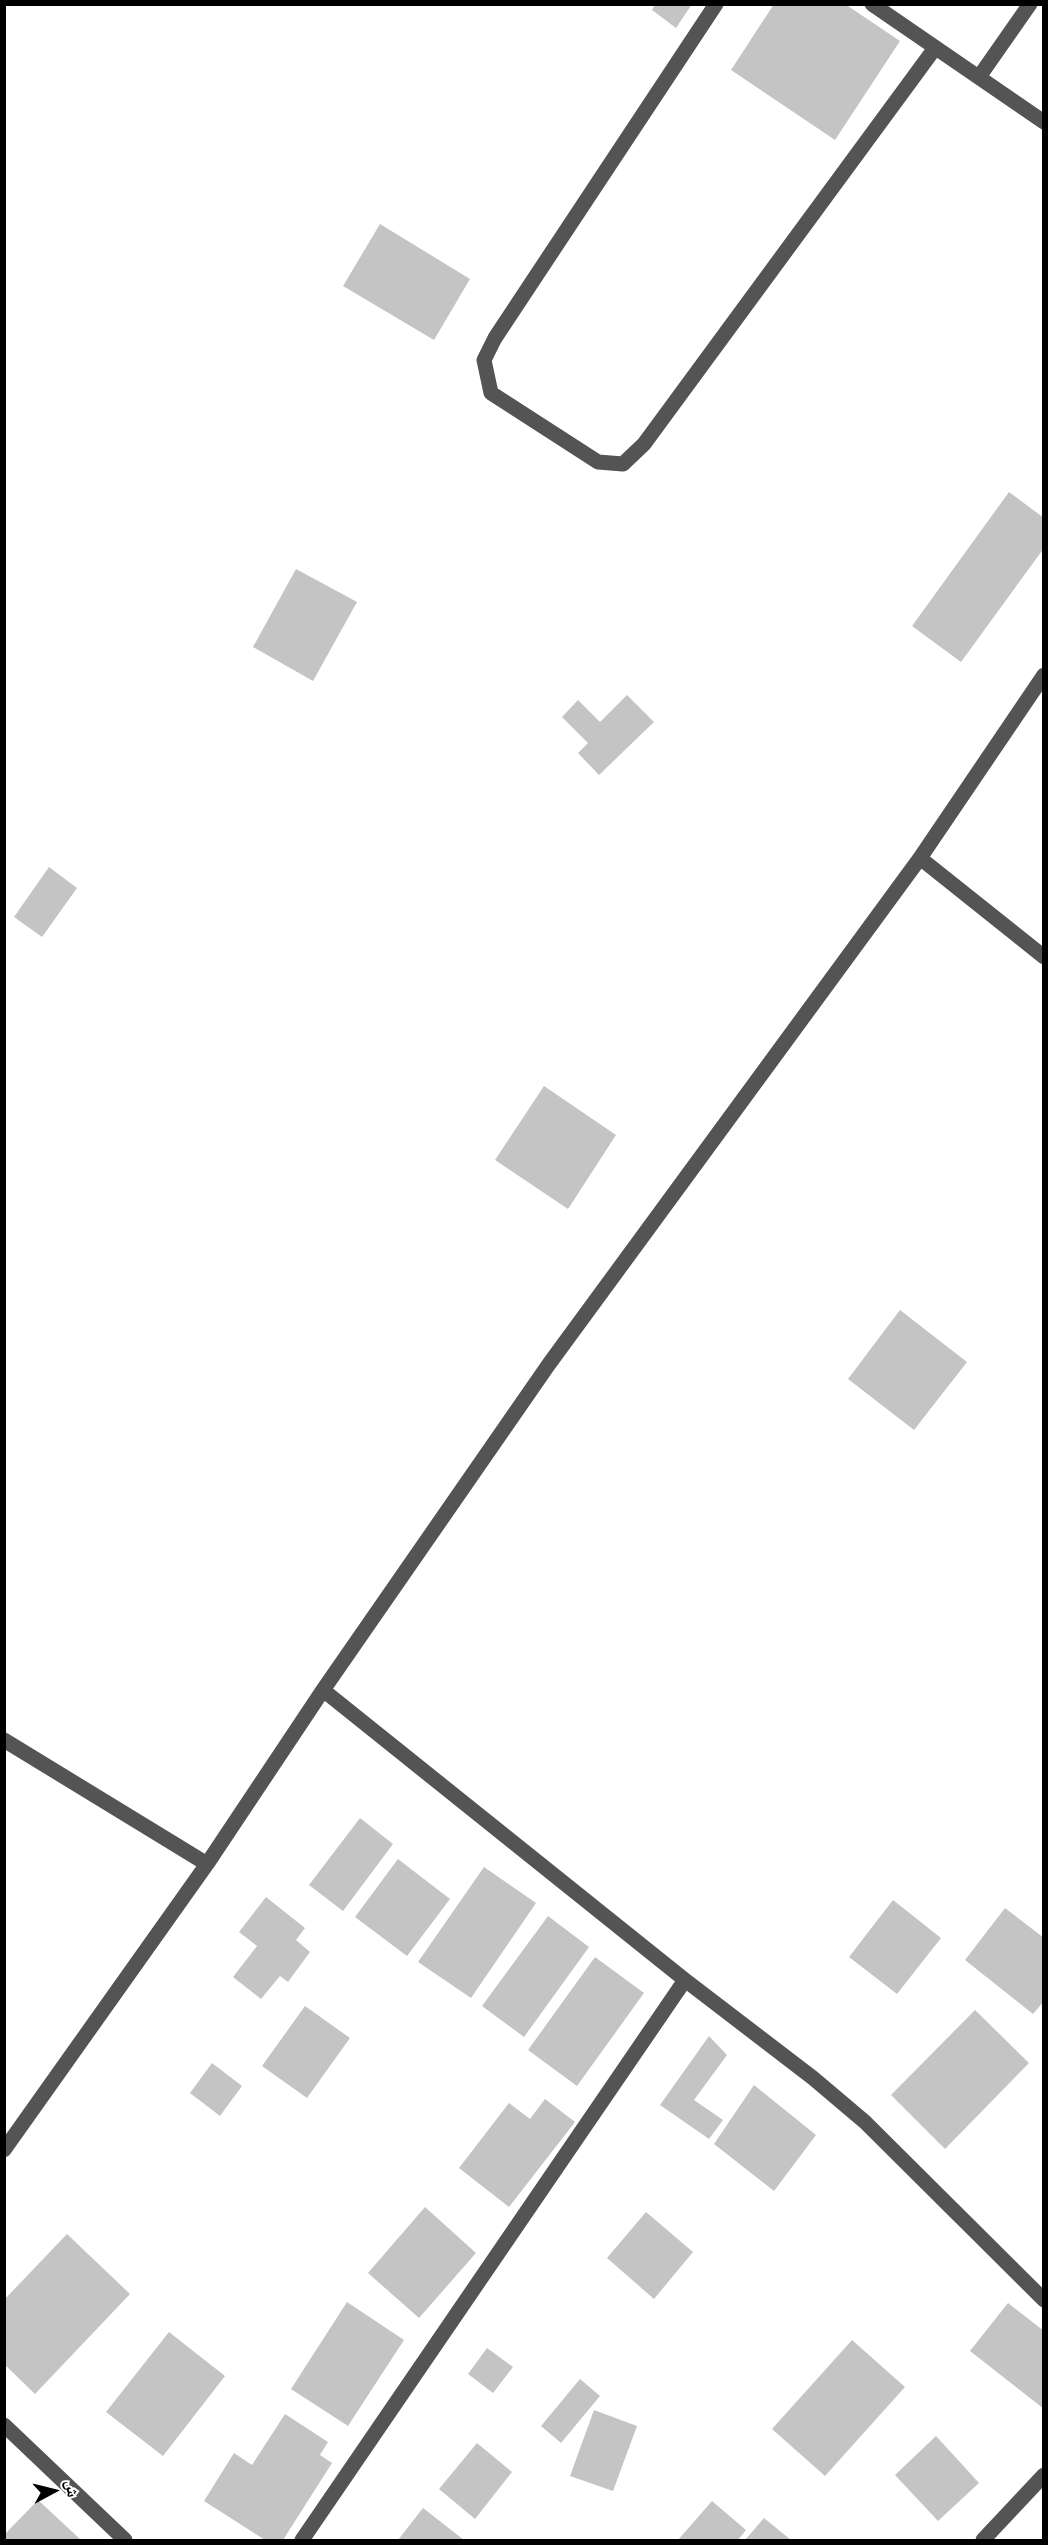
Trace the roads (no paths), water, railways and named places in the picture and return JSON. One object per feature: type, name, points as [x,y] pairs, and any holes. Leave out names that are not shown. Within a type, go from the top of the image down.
[{"type":"street","points":[[716,4],[495,339],[484,360],[491,393],[598,462],[623,464],[644,444],[935,48]]},
{"type":"street","points":[[872,4],[1044,122]]},
{"type":"street","points":[[980,77],[1029,4]]},
{"type":"street","points":[[4,2150],[207,1864],[323,1690],[549,1364],[920,858],[1044,675]]},
{"type":"street","points":[[920,858],[1044,957]]},
{"type":"street","points":[[323,1690],[685,1980],[813,2078],[865,2122],[1044,2300]]},
{"type":"street","points":[[4,1740],[207,1864]]},
{"type":"street","points":[[302,2541],[685,1980]]},
{"type":"street","points":[[4,2425],[125,2541]]},
{"type":"street","points":[[982,2541],[1044,2475]]}]
